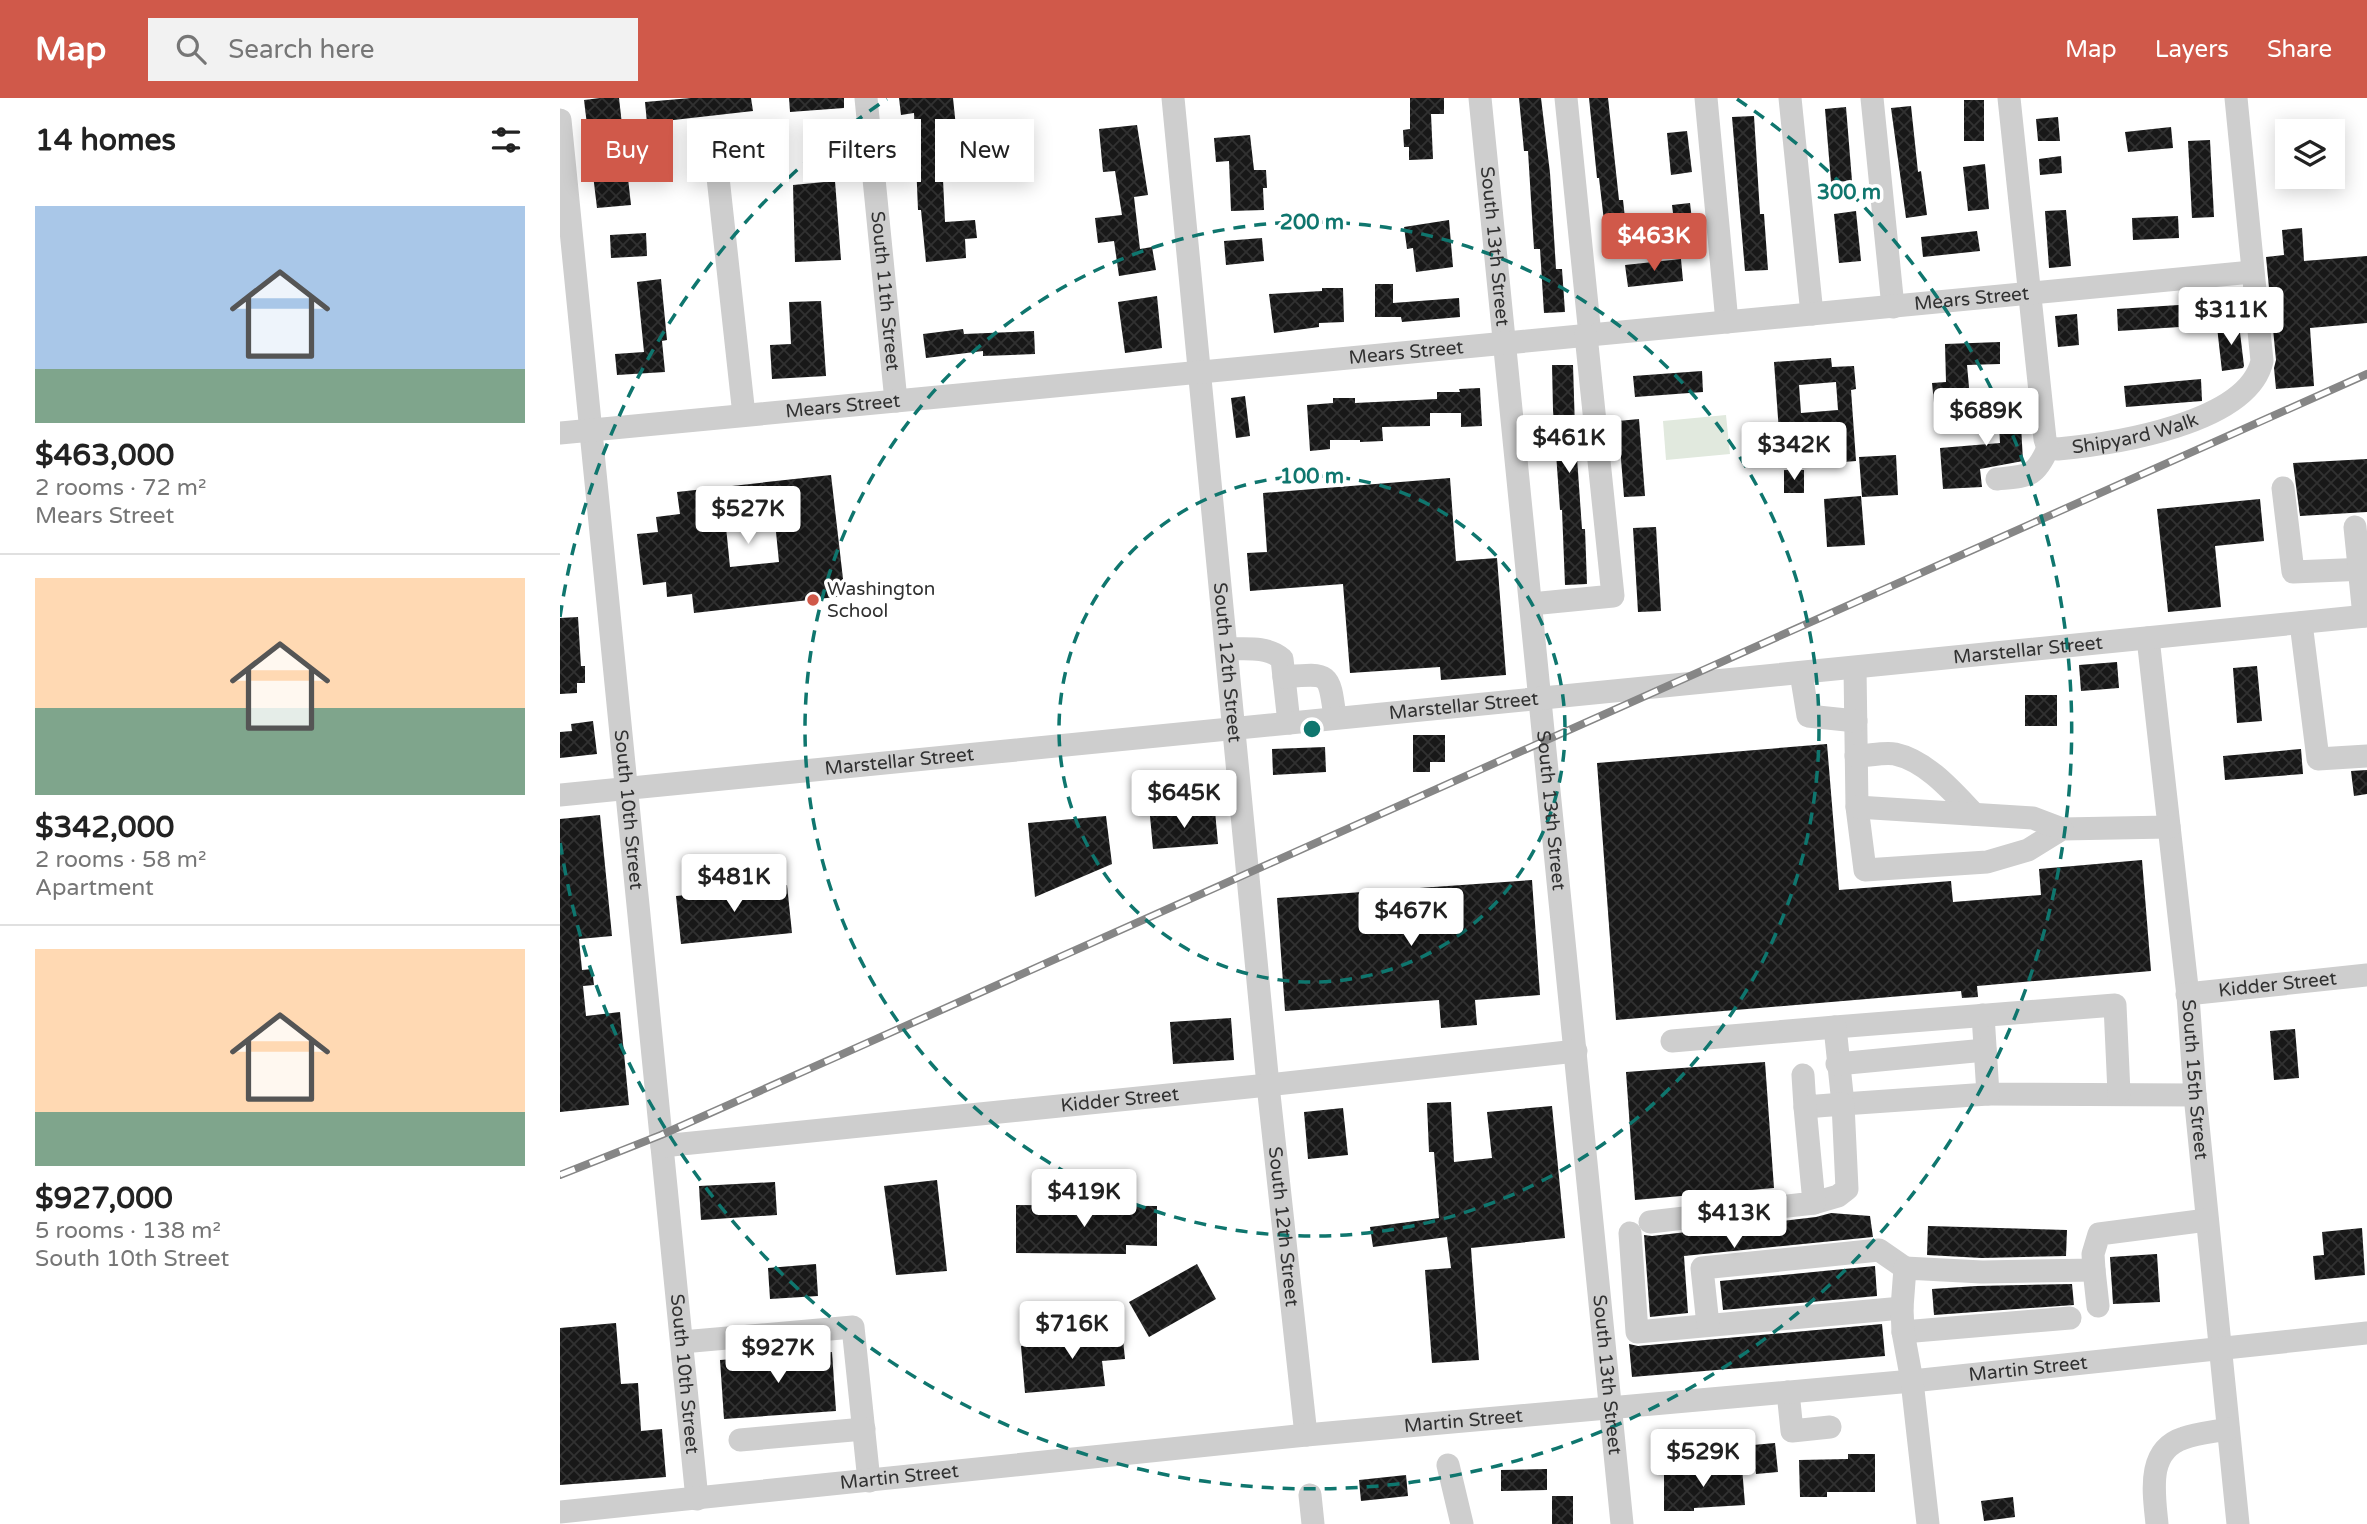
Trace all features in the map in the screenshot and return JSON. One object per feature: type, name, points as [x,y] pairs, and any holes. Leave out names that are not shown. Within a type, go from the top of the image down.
[{"type":"street","name":"South 11th Street","points":[[866,98],[896,401]]},
{"type":"street","name":"South 12th Street","points":[[1173,98],[1268,1085],[1306,1434]]},
{"type":"street","name":"South 13th Street","points":[[1480,98],[1622,1524]]},
{"type":"street","points":[[1531,604],[1613,596],[1566,98]]},
{"type":"street","points":[[1706,98],[1727,322]]},
{"type":"street","points":[[1790,98],[1812,314]]},
{"type":"street","points":[[1871,98],[1893,307]]},
{"type":"street","name":"Shipyard Walk","points":[[2009,98],[2045,439],[2049,448],[2076,447],[2152,434],[2187,422],[2216,410],[2253,383],[2259,373],[2262,361],[2236,98]]},
{"type":"street","name":"South 10th Street","points":[[560,120],[698,1499]]},
{"type":"street","points":[[719,182],[744,415]]},
{"type":"street","name":"Mears Street","points":[[560,433],[2252,272]]},
{"type":"street","points":[[1997,479],[2029,476],[2036,471],[2049,448]]},
{"type":"street","points":[[2283,488],[2293,572],[2363,570]]},
{"type":"street","points":[[2355,527],[2363,570],[2365,616]]},
{"type":"street","name":"Marstellar Street","points":[[560,795],[2365,616]]},
{"type":"street","points":[[2301,623],[2318,759],[2367,756]]},
{"type":"street","name":"South 15th Street","points":[[2148,638],[2187,994],[2219,1349],[2238,1524]]},
{"type":"street","points":[[1227,649],[1253,649],[1276,653],[1282,659],[1289,723]]},
{"type":"street","points":[[1855,668],[1857,807],[1865,870],[1987,862],[2028,850],[2062,830]]},
{"type":"street","points":[[1801,673],[1808,716],[1856,721]]},
{"type":"street","points":[[1284,677],[1317,674],[1324,677],[1331,688],[1335,717]]},
{"type":"street","points":[[1856,756],[1894,754],[1912,761],[1952,790],[1974,814]]},
{"type":"street","points":[[1857,807],[2033,818],[2062,830],[2169,827]]},
{"type":"street","name":"Kidder Street","points":[[2187,994],[2367,975]]},
{"type":"street","points":[[1672,1041],[2115,1005],[2119,1093]]},
{"type":"street","points":[[1983,1015],[1987,1094]]},
{"type":"street","points":[[1650,1222],[1814,1203],[1838,1196],[1847,1189],[1843,1104],[1835,1027]]},
{"type":"street","points":[[1838,1064],[1984,1050]]},
{"type":"street","name":"Kidder Street","points":[[663,1146],[1576,1051]]},
{"type":"street","points":[[1803,1075],[1814,1203]]},
{"type":"street","points":[[1805,1107],[1987,1094],[2195,1095]]},
{"type":"street","points":[[2098,1306],[2093,1254],[2099,1234],[2207,1220]]},
{"type":"street","points":[[1630,1233],[1637,1332],[1902,1307]]},
{"type":"street","points":[[1708,1325],[1703,1268],[1878,1250],[1905,1268],[1982,1272],[2094,1270]]},
{"type":"street","points":[[1905,1268],[1903,1332],[1912,1381],[1928,1524]]},
{"type":"street","points":[[1903,1332],[2070,1318]]},
{"type":"street","points":[[682,1342],[853,1327],[869,1481]]},
{"type":"street","name":"Martin Street","points":[[560,1512],[1306,1434],[1912,1381],[2367,1333]]},
{"type":"street","points":[[1788,1392],[1792,1432],[1830,1427]]},
{"type":"street","points":[[740,1440],[864,1429]]},
{"type":"street","points":[[2157,1524],[2153,1490],[2154,1469],[2167,1447],[2182,1438],[2228,1429]]},
{"type":"street","points":[[1448,1465],[1462,1524]]},
{"type":"street","points":[[1310,1495],[1313,1524]]},
{"type":"shaded area","points":[[1726,415],[1730,454],[1666,460],[1663,421]]},
{"type":"building","points":[[619,98],[621,119],[586,119],[584,100]]},
{"type":"building","points":[[691,98],[751,98],[753,111],[673,120],[647,119],[645,102]]},
{"type":"building","points":[[789,98],[844,98],[844,108],[790,112]]},
{"type":"building","points":[[899,98],[953,98],[955,119],[935,119],[935,182],[943,182],[945,222],[975,220],[977,238],[965,239],[966,258],[926,262],[917,182],[921,182],[921,119],[914,119],[914,113],[901,115]]},
{"type":"building","points":[[1410,98],[1444,98],[1444,114],[1431,114],[1433,159],[1409,160],[1409,147],[1404,147],[1403,130],[1410,129]]},
{"type":"building","points":[[1519,98],[1541,98],[1550,173],[1556,269],[1562,269],[1565,312],[1544,313],[1540,249],[1534,249],[1528,151],[1524,151]]},
{"type":"building","points":[[1589,98],[1608,98],[1619,200],[1623,200],[1628,245],[1607,247]]},
{"type":"building","points":[[1964,100],[1984,100],[1984,141],[1964,141]]},
{"type":"building","points":[[1911,106],[1918,172],[1921,171],[1927,215],[1906,218],[1891,108]]},
{"type":"building","points":[[1846,107],[1852,181],[1831,182],[1825,109]]},
{"type":"building","points":[[1754,116],[1760,214],[1764,214],[1768,270],[1745,271],[1732,117]]},
{"type":"building","points":[[2058,117],[2060,141],[2038,141],[2036,119]]},
{"type":"building","points":[[1137,125],[1148,195],[1134,197],[1140,249],[1152,247],[1156,270],[1119,276],[1114,241],[1098,243],[1095,218],[1122,215],[1115,171],[1103,172],[1099,129]]},
{"type":"building","points":[[2171,127],[2173,148],[2128,152],[2125,132]]},
{"type":"building","points":[[1687,131],[1692,172],[1671,175],[1667,133]]},
{"type":"building","points":[[1250,135],[1254,170],[1266,170],[1264,210],[1231,211],[1229,161],[1216,162],[1214,138]]},
{"type":"building","points":[[2210,140],[2214,217],[2192,218],[2188,141]]},
{"type":"building","points":[[2061,156],[2062,173],[2040,175],[2039,159]]},
{"type":"building","points":[[1985,164],[1989,209],[1968,211],[1963,167]]},
{"type":"building","points":[[594,182],[628,182],[631,205],[597,208]]},
{"type":"building","points":[[835,182],[841,260],[795,262],[793,185]]},
{"type":"building","points":[[1690,203],[1694,237],[1676,238],[1672,205]]},
{"type":"building","points":[[2066,210],[2071,266],[2049,268],[2045,211]]},
{"type":"building","points":[[1856,211],[1861,261],[1839,263],[1834,214]]},
{"type":"building","points":[[2178,216],[2179,238],[2133,240],[2132,218]]},
{"type":"building","points":[[1449,220],[1453,267],[1416,272],[1413,248],[1407,249],[1404,227]]},
{"type":"building","points":[[2302,228],[2304,261],[2367,256],[2367,323],[2310,328],[2314,386],[2276,389],[2276,360],[2266,257],[2284,255],[2282,230]]},
{"type":"building","points":[[1977,231],[1980,251],[1923,257],[1921,237]]},
{"type":"building","points":[[646,233],[647,256],[611,258],[610,235]]},
{"type":"building","points":[[1262,238],[1264,261],[1226,265],[1224,241]]},
{"type":"building","points":[[1681,259],[1683,281],[1628,287],[1625,265]]},
{"type":"building","points":[[661,279],[667,340],[662,341],[665,372],[617,375],[615,354],[644,352],[637,282]]},
{"type":"building","points":[[1375,284],[1393,284],[1393,303],[1459,298],[1460,317],[1402,322],[1401,317],[1375,317]]},
{"type":"building","points":[[1322,288],[1343,288],[1344,322],[1319,323],[1319,327],[1274,333],[1269,294],[1322,291]]},
{"type":"building","points":[[1157,296],[1162,348],[1125,353],[1118,302]]},
{"type":"building","points":[[821,301],[826,376],[772,379],[770,345],[791,344],[789,302]]},
{"type":"building","points":[[2194,304],[2195,326],[2118,331],[2117,309]]},
{"type":"building","points":[[2077,314],[2079,345],[2058,347],[2055,316]]},
{"type":"building","points":[[2239,324],[2244,366],[2222,371],[2217,327]]},
{"type":"building","points":[[963,329],[964,334],[1034,331],[1035,354],[983,356],[983,351],[926,358],[923,334]]},
{"type":"building","points":[[2000,342],[2000,364],[1967,365],[1972,420],[1936,423],[1932,383],[1946,382],[1945,344]]},
{"type":"building","points":[[1831,358],[1832,367],[1854,366],[1856,389],[1851,390],[1856,461],[1819,464],[1817,430],[1779,432],[1774,362]],"holes":[[[1836,382],[1838,410],[1801,413],[1799,385]]]},
{"type":"building","points":[[1552,365],[1573,365],[1587,584],[1565,585]]},
{"type":"building","points":[[1702,371],[1703,392],[1635,397],[1633,376]]},
{"type":"building","points":[[2201,379],[2202,401],[2126,407],[2124,386]]},
{"type":"building","points":[[1480,388],[1482,426],[1461,427],[1461,413],[1430,413],[1430,426],[1382,427],[1383,441],[1330,440],[1330,449],[1310,451],[1307,405],[1333,403],[1333,398],[1355,398],[1355,403],[1437,399],[1437,392],[1460,392],[1459,389]]},
{"type":"building","points":[[2019,390],[2023,461],[1980,469],[1982,487],[1943,489],[1940,448],[2000,443],[1997,391]]},
{"type":"building","points":[[1245,396],[1250,436],[1236,438],[1231,398]]},
{"type":"building","points":[[1639,419],[1645,496],[1624,497],[1618,421]]},
{"type":"building","points":[[1896,455],[1898,495],[1862,497],[1859,457]]},
{"type":"building","points":[[2367,459],[2367,512],[2300,516],[2293,463]]},
{"type":"building","points":[[1784,470],[1804,470],[1804,493],[1784,493]]},
{"type":"building","points":[[831,475],[845,596],[694,613],[692,594],[667,597],[666,582],[643,585],[637,534],[658,532],[656,517],[680,514],[677,492]],"holes":[[[775,522],[779,562],[730,567],[726,527]]]},
{"type":"building","points":[[1450,478],[1456,561],[1497,558],[1506,675],[1441,680],[1440,667],[1350,673],[1343,584],[1250,591],[1247,553],[1267,552],[1263,493]]},
{"type":"building","points":[[1861,496],[1865,545],[1827,547],[1824,499]]},
{"type":"building","points":[[2260,499],[2264,541],[2215,546],[2221,607],[2168,612],[2157,509]]},
{"type":"building","points":[[1656,527],[1661,611],[1638,612],[1633,528]]},
{"type":"building","points":[[578,617],[581,666],[585,666],[585,683],[577,683],[577,693],[560,694],[560,618]]},
{"type":"building","points":[[2117,662],[2119,688],[2081,691],[2079,665]]},
{"type":"building","points":[[2257,666],[2262,721],[2237,723],[2233,668]]},
{"type":"building","points":[[2025,695],[2057,695],[2057,726],[2025,726]]},
{"type":"building","points":[[593,721],[597,754],[560,758],[560,732],[572,731],[571,724]]},
{"type":"building","points":[[1413,735],[1445,735],[1445,762],[1430,762],[1430,772],[1413,772]]},
{"type":"building","points":[[1827,744],[1839,890],[1951,881],[1953,902],[2041,895],[2039,869],[2142,860],[2151,971],[1977,986],[1978,997],[1962,998],[1961,991],[1616,1020],[1597,763]]},
{"type":"building","points":[[1325,747],[1326,772],[1273,775],[1272,749]]},
{"type":"building","points":[[2301,749],[2303,774],[2225,780],[2223,756]]},
{"type":"building","points":[[2367,770],[2367,794],[2354,796],[2351,771]]},
{"type":"building","points":[[1215,811],[1218,844],[1153,849],[1150,816]]},
{"type":"building","points":[[600,815],[612,936],[579,939],[582,970],[592,969],[594,985],[583,986],[586,1016],[620,1012],[629,1105],[560,1112],[560,819]]},
{"type":"building","points":[[1106,816],[1112,864],[1035,897],[1028,823]]},
{"type":"building","points":[[1532,880],[1540,995],[1475,1000],[1477,1025],[1441,1028],[1439,1000],[1285,1011],[1277,898]]},
{"type":"building","points":[[787,885],[792,933],[681,944],[676,896]]},
{"type":"building","points":[[1231,1018],[1234,1060],[1173,1064],[1170,1022]]},
{"type":"building","points":[[2295,1029],[2299,1078],[2274,1080],[2270,1031]]},
{"type":"building","points":[[1765,1062],[1774,1188],[1635,1200],[1626,1072]]},
{"type":"building","points":[[1451,1102],[1454,1162],[1492,1158],[1487,1112],[1552,1106],[1565,1238],[1471,1248],[1479,1360],[1432,1363],[1425,1270],[1451,1268],[1447,1237],[1373,1247],[1370,1227],[1439,1218],[1434,1152],[1429,1152],[1427,1103]]},
{"type":"building","points":[[1343,1108],[1348,1155],[1308,1159],[1304,1112]]},
{"type":"building","points":[[937,1180],[947,1271],[896,1275],[884,1186]]},
{"type":"building","points":[[775,1182],[777,1215],[701,1220],[699,1186]]},
{"type":"building","points":[[1016,1205],[1157,1206],[1157,1246],[1126,1245],[1126,1254],[1016,1253]]},
{"type":"building","points":[[1831,1213],[1870,1216],[1873,1237],[1684,1256],[1688,1313],[1650,1317],[1644,1235],[1816,1217]]},
{"type":"building","points":[[1928,1226],[2067,1230],[2066,1256],[1982,1258],[1927,1255]]},
{"type":"building","points":[[2362,1228],[2365,1275],[2315,1280],[2313,1256],[2324,1255],[2322,1232]]},
{"type":"building","points":[[2157,1254],[2160,1302],[2113,1304],[2110,1257]]},
{"type":"building","points":[[816,1264],[818,1296],[770,1299],[768,1268]]},
{"type":"building","points":[[1197,1264],[1216,1299],[1149,1337],[1129,1302]]},
{"type":"building","points":[[1875,1266],[1877,1296],[1723,1310],[1720,1281]]},
{"type":"building","points":[[2072,1284],[2074,1305],[1934,1315],[1932,1289]]},
{"type":"building","points":[[1121,1320],[1125,1359],[1102,1361],[1105,1386],[1025,1393],[1021,1346],[1098,1339],[1096,1322]]},
{"type":"building","points":[[616,1323],[621,1384],[638,1383],[641,1431],[662,1429],[666,1477],[560,1485],[560,1328]]},
{"type":"building","points":[[1882,1324],[1885,1356],[1632,1377],[1629,1344],[1638,1346]]},
{"type":"building","points":[[832,1352],[836,1411],[724,1419],[720,1360]]},
{"type":"building","points":[[1775,1443],[1778,1472],[1756,1474],[1753,1445]]},
{"type":"building","points":[[1848,1454],[1875,1454],[1875,1492],[1827,1492],[1827,1497],[1800,1497],[1799,1460],[1848,1459]]},
{"type":"building","points":[[1742,1467],[1745,1505],[1694,1508],[1694,1511],[1664,1511],[1664,1469]]},
{"type":"building","points":[[1547,1469],[1547,1490],[1501,1491],[1501,1470]]},
{"type":"building","points":[[1406,1475],[1408,1496],[1361,1501],[1359,1480]]},
{"type":"building","points":[[1552,1496],[1573,1496],[1573,1524],[1552,1524]]},
{"type":"building","points":[[2013,1497],[2015,1517],[1984,1521],[1981,1501]]},
{"type":"railway","points":[[560,1175],[661,1135],[2367,374]]},
{"type":"place","name":"Washington School","points":[[813,600]]}]
